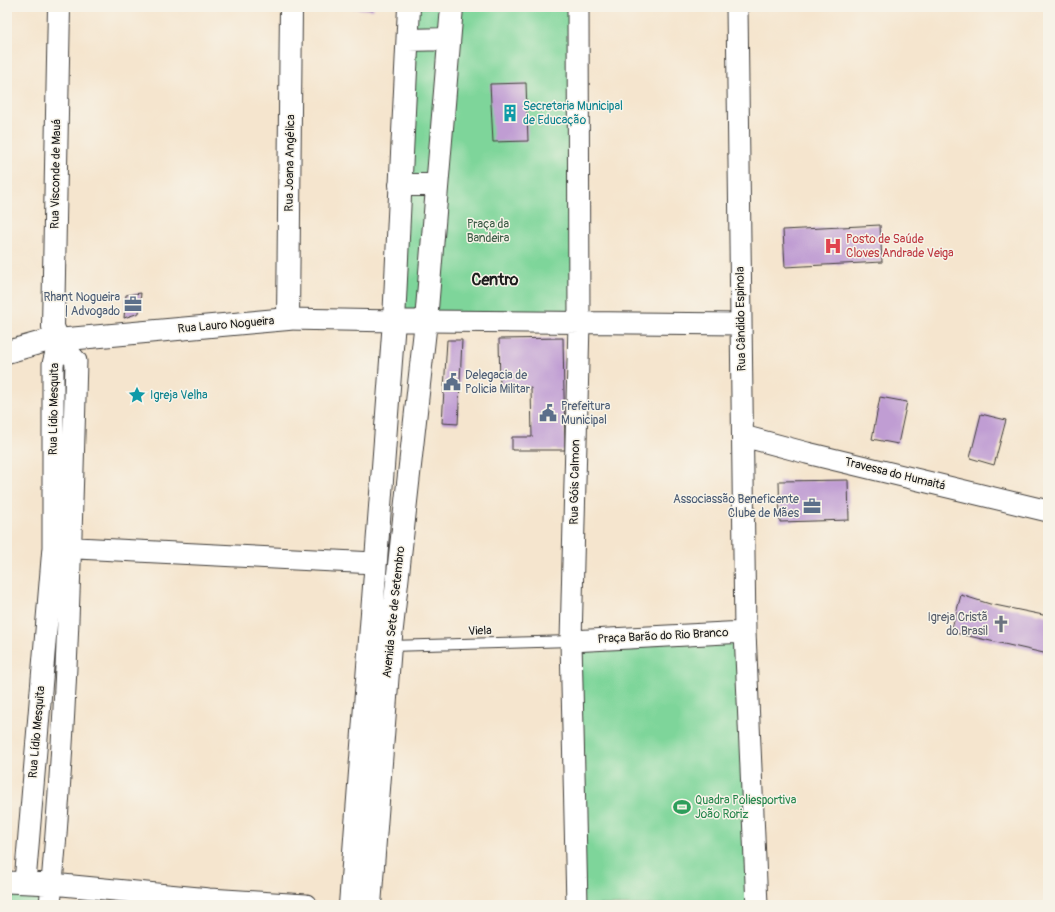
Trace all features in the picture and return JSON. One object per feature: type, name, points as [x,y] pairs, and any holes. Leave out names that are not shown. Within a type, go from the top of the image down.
[{"type":"street","name":"Rua Visconde de Mauá","points":[[59,7],[53,328],[59,341]]},
{"type":"street","name":"Rua Joana Angélica","points":[[288,319],[291,7]]},
{"type":"street","points":[[409,7],[394,322],[740,324]]},
{"type":"street","points":[[426,321],[452,7]]},
{"type":"street","points":[[578,7],[579,323]]},
{"type":"street","name":"Rua Cândido Espinola","points":[[737,7],[745,632]]},
{"type":"street","points":[[408,40],[449,39]]},
{"type":"street","points":[[400,185],[437,185]]},
{"type":"street","name":"Rua Lauro Nogueira","points":[[7,352],[46,341],[288,319],[394,322]]},
{"type":"street","name":"Avenida Sete de Setembro","points":[[350,905],[380,647],[426,321]]},
{"type":"street","name":"Avenida Sete de Setembro","points":[[370,905],[380,647],[375,563],[394,322]]},
{"type":"street","name":"Rua Góis Calmon","points":[[571,641],[579,323]]},
{"type":"street","points":[[7,362],[52,350],[59,341]]},
{"type":"street","name":"Rua Lídio Mesquita","points":[[16,882],[62,547],[76,361],[59,341]]},
{"type":"street","name":"Travessa do Humaitá","points":[[743,436],[807,453],[1048,511]]},
{"type":"street","points":[[62,547],[375,563]]},
{"type":"street","name":"Rua Lídio Mesquita","points":[[50,905],[62,738],[62,547]]},
{"type":"street","name":"Praça Barão do Rio Branco","points":[[571,641],[745,632],[757,905]]},
{"type":"street","points":[[571,641],[577,905]]},
{"type":"street","points":[[36,742],[62,738]]},
{"type":"street","points":[[16,882],[209,899],[306,905]]},
{"type":"lane","name":"Viela","points":[[380,647],[571,641]]},
{"type":"green space","name":"Praça da Bandeira","points":[[409,7],[578,7],[579,323],[394,321]]},
{"type":"green space","points":[[745,632],[757,905],[577,905],[571,641]]},
{"type":"green space","points":[[7,882],[52,884],[50,905],[7,905]]},
{"type":"building","points":[[345,7],[374,7],[373,10]]},
{"type":"building","name":"Secretaria Municipal de Educação","points":[[526,83],[528,141],[493,142],[490,84]]},
{"type":"building","name":"Posto de Saúde Cloves Andrade Veiga","points":[[880,225],[882,262],[785,267],[783,230]]},
{"type":"building","name":"Rhant Nogueira | Advogado","points":[[141,293],[139,313],[124,318],[126,295]]},
{"type":"building","name":"Prefeitura Municipal","points":[[563,338],[565,450],[512,450],[512,437],[532,437],[531,388],[500,388],[499,339]]},
{"type":"building","name":"Delegacia de Policia Militar","points":[[447,340],[462,340],[458,424],[442,423]]},
{"type":"building","points":[[880,397],[907,402],[898,444],[872,439]]},
{"type":"building","points":[[981,414],[1006,420],[994,465],[970,458]]},
{"type":"building","points":[[848,480],[849,520],[780,522],[779,481]]},
{"type":"building","name":"Igreja Cristã do Brasil","points":[[961,595],[990,604],[1048,616],[1048,654],[951,632]]},
{"type":"place","name":"Secretaria Municipal de Educação","points":[[510,113]]},
{"type":"place","name":"Posto de Saúde Cloves Andrade Veiga","points":[[833,246]]},
{"type":"place","name":"Rhant Nogueira | Advogado","points":[[133,304]]},
{"type":"place","name":"Delegacia de Policia Militar","points":[[452,382]]},
{"type":"place","name":"Igreja Velha","points":[[137,395]]},
{"type":"place","name":"Prefeitura Municipal","points":[[548,413]]},
{"type":"place","name":"Associassão Beneficente Clube de Mães","points":[[812,506]]},
{"type":"place","name":"Igreja Cristã do Brasil","points":[[1001,624]]},
{"type":"place","name":"Quadra Poliesportiva João Roriz","points":[[682,807]]},
{"type":"district","name":"Centro","points":[[495,280]]}]
